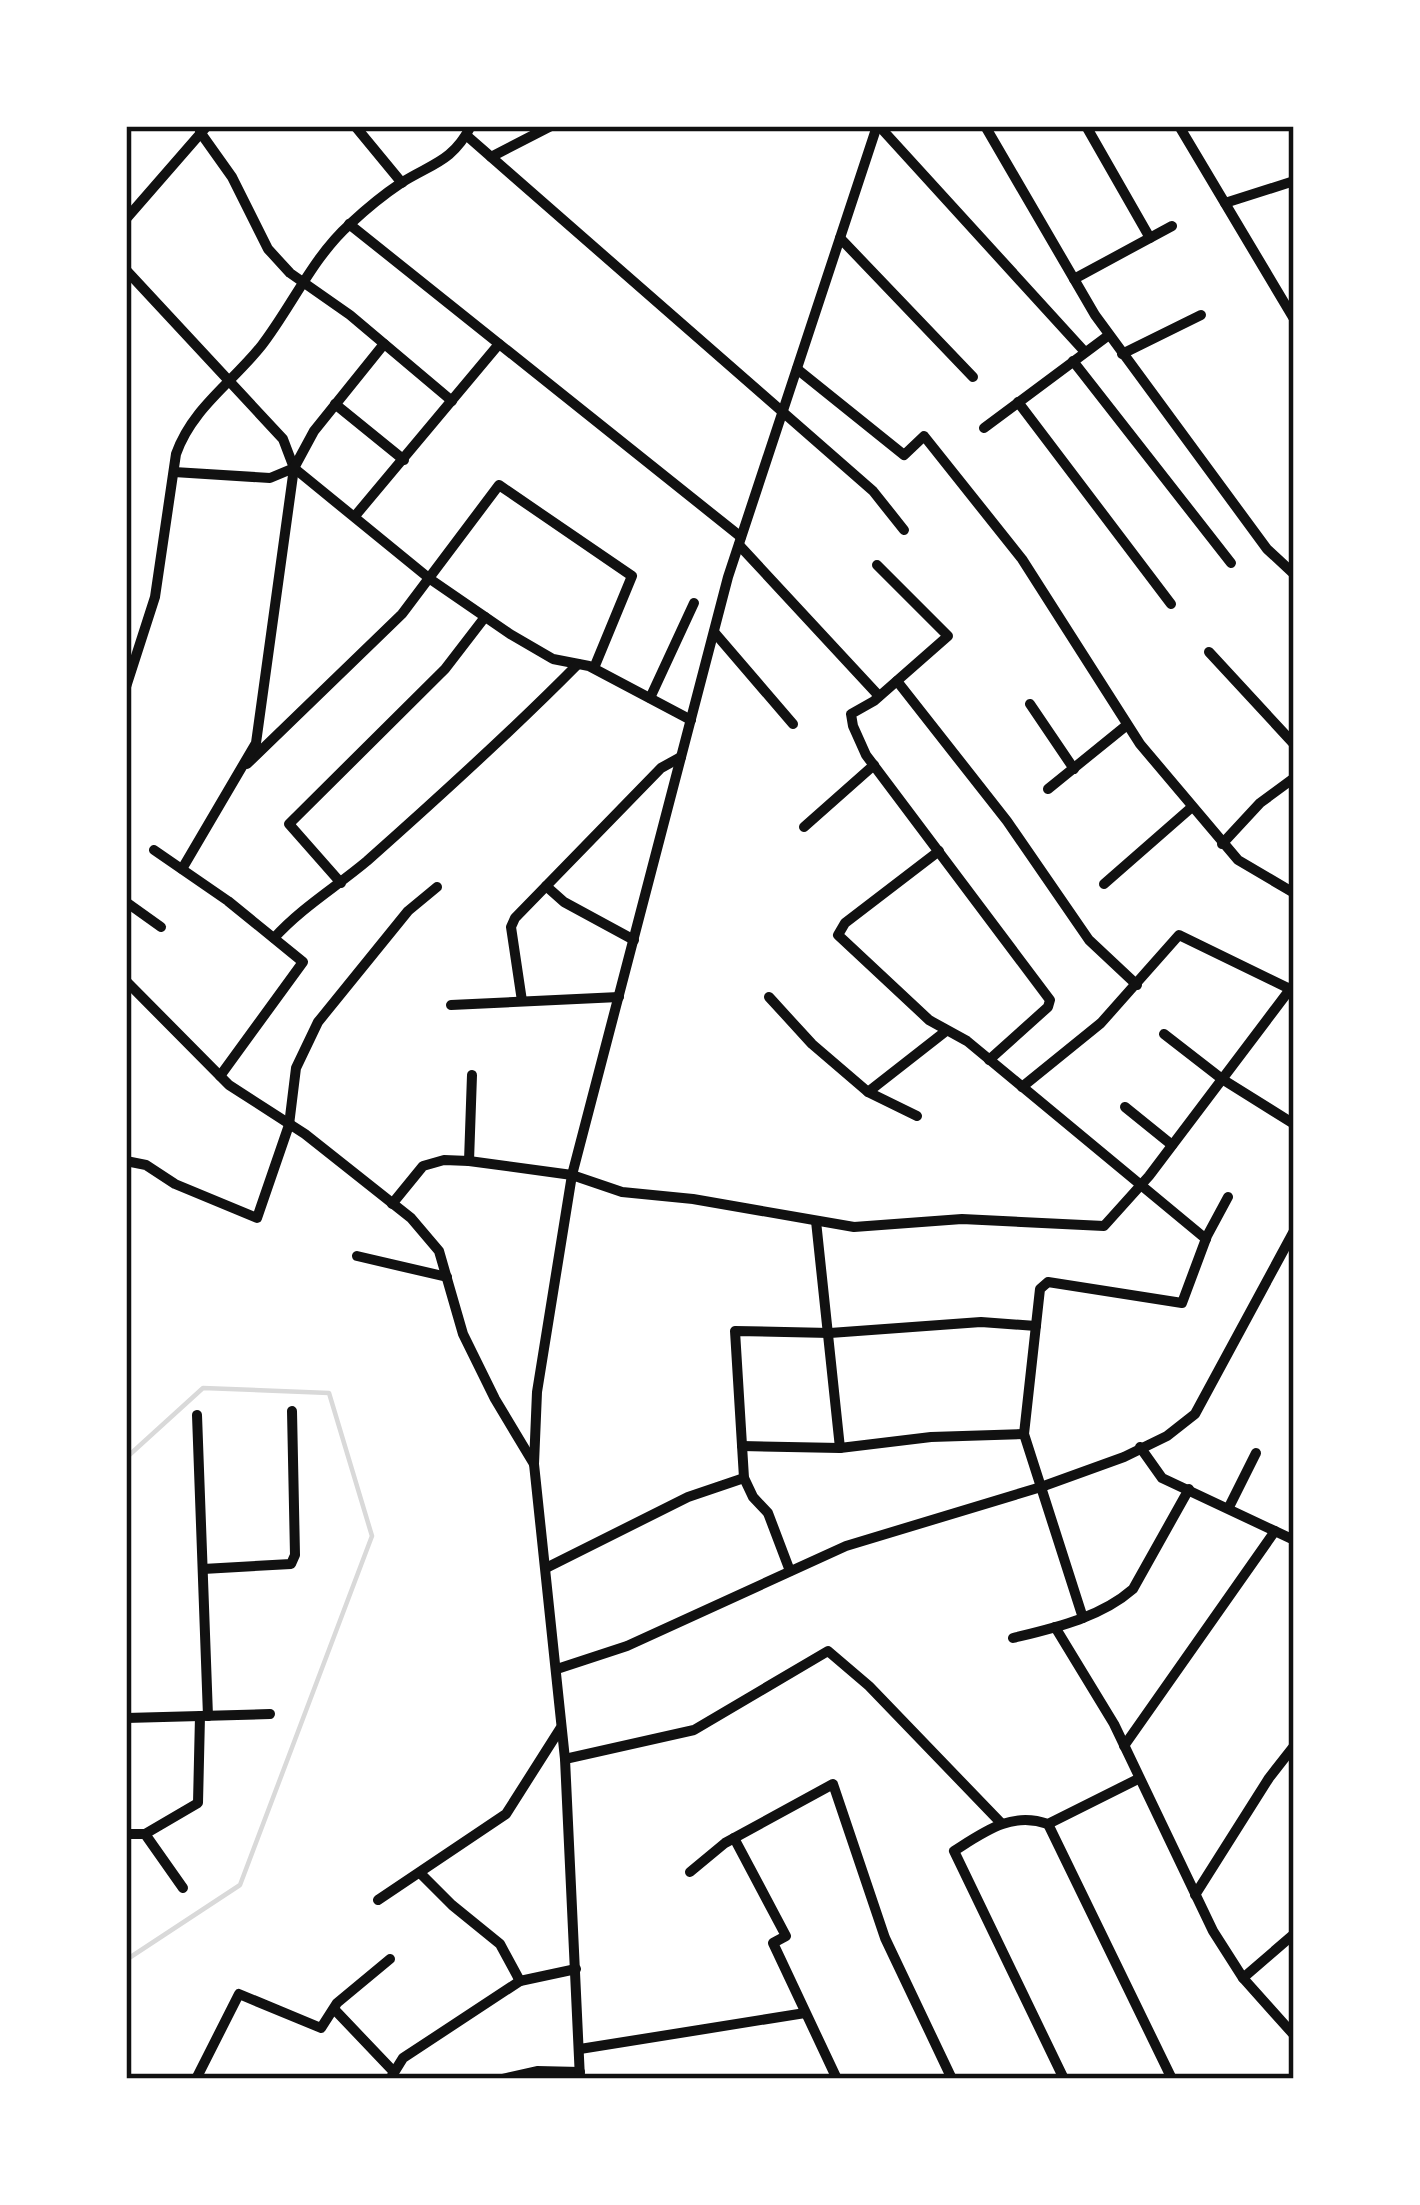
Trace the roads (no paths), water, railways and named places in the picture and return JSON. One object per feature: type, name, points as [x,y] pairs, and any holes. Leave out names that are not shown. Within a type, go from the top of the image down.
[{"type":"street","points":[[355,126],[402,183]]},
{"type":"street","points":[[491,157],[551,126]]},
{"type":"street","points":[[502,2079],[537,2071],[580,2075],[565,1759],[534,1464],[537,1392],[572,1175],[740,541],[878,126]]},
{"type":"street","points":[[878,126],[1079,357],[1232,563]]},
{"type":"street","points":[[985,126],[1108,335],[1267,549],[1292,567]]},
{"type":"street","points":[[1086,126],[1150,238]]},
{"type":"street","points":[[1179,126],[1294,319]]},
{"type":"street","points":[[126,219],[203,129],[268,249],[452,401]]},
{"type":"street","points":[[126,687],[155,597],[183,434],[201,407],[231,383],[349,224],[402,183],[450,157],[469,131],[491,157],[873,491],[904,530]]},
{"type":"street","points":[[1225,203],[1294,182]]},
{"type":"street","points":[[349,224],[740,541],[879,697]]},
{"type":"street","points":[[1074,279],[1172,226]]},
{"type":"street","points":[[840,238],[973,377]]},
{"type":"street","points":[[126,270],[283,439],[294,468],[430,579],[553,659],[594,668],[691,720]]},
{"type":"street","points":[[1122,354],[1201,315]]},
{"type":"street","points":[[984,428],[1108,335]]},
{"type":"street","points":[[182,869],[256,743],[294,468],[334,404],[384,344]]},
{"type":"street","points":[[355,516],[499,344]]},
{"type":"street","points":[[797,369],[904,455],[924,436],[1022,559],[1127,725],[1192,807],[1238,860],[1294,893]]},
{"type":"street","points":[[1018,402],[1171,604]]},
{"type":"street","points":[[334,404],[404,460]]},
{"type":"street","points":[[174,472],[270,478],[294,468]]},
{"type":"street","points":[[247,764],[386,629],[430,579],[499,484],[632,576],[594,668]]},
{"type":"street","points":[[878,565],[948,636],[879,697],[851,713],[853,726],[874,765],[1049,1000],[1048,1007],[989,1060]]},
{"type":"street","points":[[650,698],[694,603]]},
{"type":"street","points":[[341,883],[290,824],[445,669],[485,617]]},
{"type":"street","points":[[714,632],[794,724]]},
{"type":"street","points":[[1209,652],[1291,736]]},
{"type":"street","points":[[274,938],[293,917],[341,883],[578,664]]},
{"type":"street","points":[[897,681],[942,734],[1089,940],[1136,985]]},
{"type":"street","points":[[1030,704],[1074,769]]},
{"type":"street","points":[[1048,789],[1127,725]]},
{"type":"street","points":[[522,1001],[511,927],[662,768],[681,758]]},
{"type":"street","points":[[804,826],[874,765]]},
{"type":"street","points":[[1222,844],[1260,803],[1294,778]]},
{"type":"street","points":[[1104,884],[1192,807]]},
{"type":"street","points":[[154,850],[302,958],[302,967],[220,1076]]},
{"type":"street","points":[[939,851],[844,923],[838,934],[929,1020],[967,1041],[1206,1239]]},
{"type":"street","points":[[546,886],[564,902],[634,940]]},
{"type":"street","points":[[126,1161],[146,1165],[256,1218],[289,1124],[296,1068],[318,1022],[409,911],[436,887]]},
{"type":"street","points":[[126,902],[161,928]]},
{"type":"street","points":[[392,1204],[423,1166],[444,1160],[572,1175],[622,1192],[693,1199],[854,1227],[962,1220],[1104,1226],[1141,1186],[1292,986],[1179,934],[1101,1023],[1022,1087]]},
{"type":"street","points":[[126,981],[220,1076],[411,1218],[439,1251],[463,1334],[534,1464]]},
{"type":"street","points":[[452,1005],[619,997]]},
{"type":"street","points":[[769,997],[812,1044],[868,1092],[917,1116]]},
{"type":"street","points":[[868,1092],[946,1031]]},
{"type":"street","points":[[1164,1034],[1222,1079],[1294,1124]]},
{"type":"street","points":[[469,1161],[472,1075]]},
{"type":"street","points":[[1125,1107],[1172,1145]]},
{"type":"street","points":[[1083,1618],[1024,1434],[1040,1289],[1048,1282],[1182,1303],[1228,1197]]},
{"type":"street","points":[[816,1221],[840,1448]]},
{"type":"street","points":[[557,1669],[627,1646],[845,1546],[1041,1487],[1167,1436],[1195,1414],[1294,1231]]},
{"type":"street","points":[[357,1256],[447,1277]]},
{"type":"street","points":[[790,1571],[768,1513],[744,1478],[735,1331],[830,1333],[981,1322],[1036,1326]]},
{"type":"street","points":[[203,1569],[291,1564],[295,1555],[292,1411]]},
{"type":"street","points":[[126,1834],[145,1834],[198,1802],[204,1716],[197,1414]]},
{"type":"street","points":[[742,1446],[840,1448],[931,1437],[1024,1434]]},
{"type":"street","points":[[1140,1447],[1162,1478],[1294,1540]]},
{"type":"street","points":[[1229,1507],[1256,1453]]},
{"type":"street","points":[[546,1568],[688,1497],[744,1478]]},
{"type":"street","points":[[1012,1638],[1083,1618],[1133,1589],[1189,1489]]},
{"type":"street","points":[[1124,1746],[1275,1531]]},
{"type":"street","points":[[1055,1627],[1124,1746],[1195,1894],[1243,1978],[1294,2035]]},
{"type":"street","points":[[565,1759],[694,1730],[828,1651],[1001,1823]]},
{"type":"street","points":[[126,1718],[270,1714]]},
{"type":"street","points":[[378,1900],[506,1814],[562,1726]]},
{"type":"street","points":[[1195,1894],[1294,1746]]},
{"type":"street","points":[[1048,1824],[1138,1779]]},
{"type":"street","points":[[690,1872],[734,1838],[833,1784],[885,1938],[952,2079]]},
{"type":"street","points":[[1064,2079],[954,1851],[1001,1823],[1034,1819],[1048,1824],[1172,2079]]},
{"type":"street","points":[[145,1834],[183,1888]]},
{"type":"street","points":[[734,1838],[786,1936],[773,1942],[837,2079]]},
{"type":"street","points":[[421,1873],[500,1944],[520,1981]]},
{"type":"street","points":[[1243,1978],[1294,1934]]},
{"type":"street","points":[[196,2079],[239,1994],[321,2028],[334,2009],[390,1959]]},
{"type":"street","points":[[334,2009],[392,2076],[404,2058],[520,1981],[576,1969]]},
{"type":"street","points":[[580,2049],[805,2013]]},
{"type":"waterway","points":[[126,1458],[203,1388],[329,1393],[372,1536],[240,1885],[126,1960]]}]
